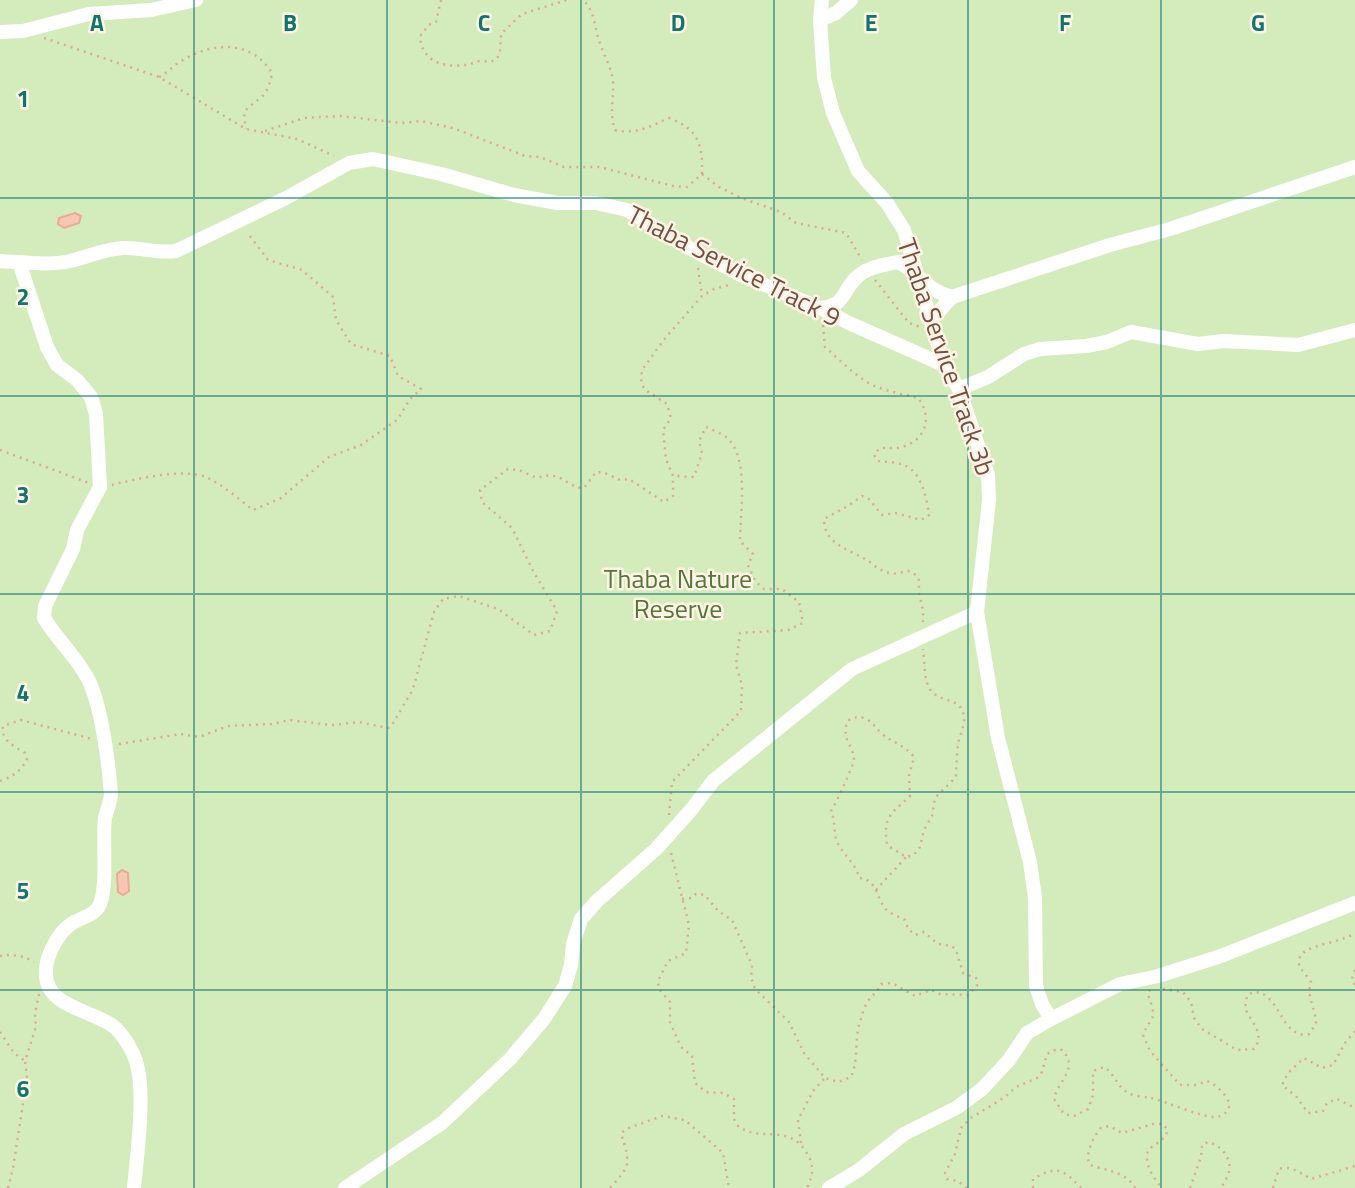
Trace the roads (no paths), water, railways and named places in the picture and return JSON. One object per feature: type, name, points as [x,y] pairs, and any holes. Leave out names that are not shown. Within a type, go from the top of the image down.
[{"type":"street","points":[[0,32],[23,31],[89,14],[151,10],[196,0]]},
{"type":"street","name":"Thaba Service Track 3b","points":[[822,0],[820,20],[824,78],[843,137],[858,171],[887,203],[904,230],[944,365],[959,389],[989,475],[989,500],[977,612],[998,738],[1033,883],[1036,986],[1051,1019]]},
{"type":"street","points":[[820,20],[836,13],[851,0]]},
{"type":"street","name":"Thaba Service Track 9","points":[[0,261],[41,264],[69,261],[107,250],[138,247],[162,253],[176,251],[349,163],[373,159],[442,174],[514,195],[558,203],[596,203],[626,210],[691,249],[750,279],[944,365]]},
{"type":"street","points":[[932,319],[952,297],[1110,245],[1170,229],[1355,167]]},
{"type":"street","points":[[19,262],[47,347],[57,365],[77,380],[91,397],[96,414],[100,488],[77,530],[73,549],[45,606],[44,618],[90,683],[99,715],[111,796],[105,820],[101,901],[96,910],[71,924],[58,938],[51,950],[47,976],[49,989],[69,1007],[86,1010],[116,1028],[135,1060],[140,1080],[134,1188]]},
{"type":"street","points":[[820,308],[831,307],[840,301],[855,279],[867,271],[898,262],[917,273],[938,293],[952,297]]},
{"type":"street","points":[[959,389],[988,377],[1024,354],[1040,349],[1107,342],[1131,332],[1198,344],[1223,341],[1298,345],[1355,330]]},
{"type":"street","points":[[345,1188],[442,1123],[510,1059],[544,1019],[565,986],[581,919],[597,901],[639,866],[691,810],[713,781],[844,675],[977,612]]},
{"type":"street","points":[[829,1188],[859,1170],[893,1141],[956,1108],[981,1090],[1009,1060],[1027,1033],[1051,1019],[1120,984],[1158,976],[1221,956],[1355,903]]},
{"type":"park label","name":"Thaba Nature Reserve","points":[[678,594]]}]
